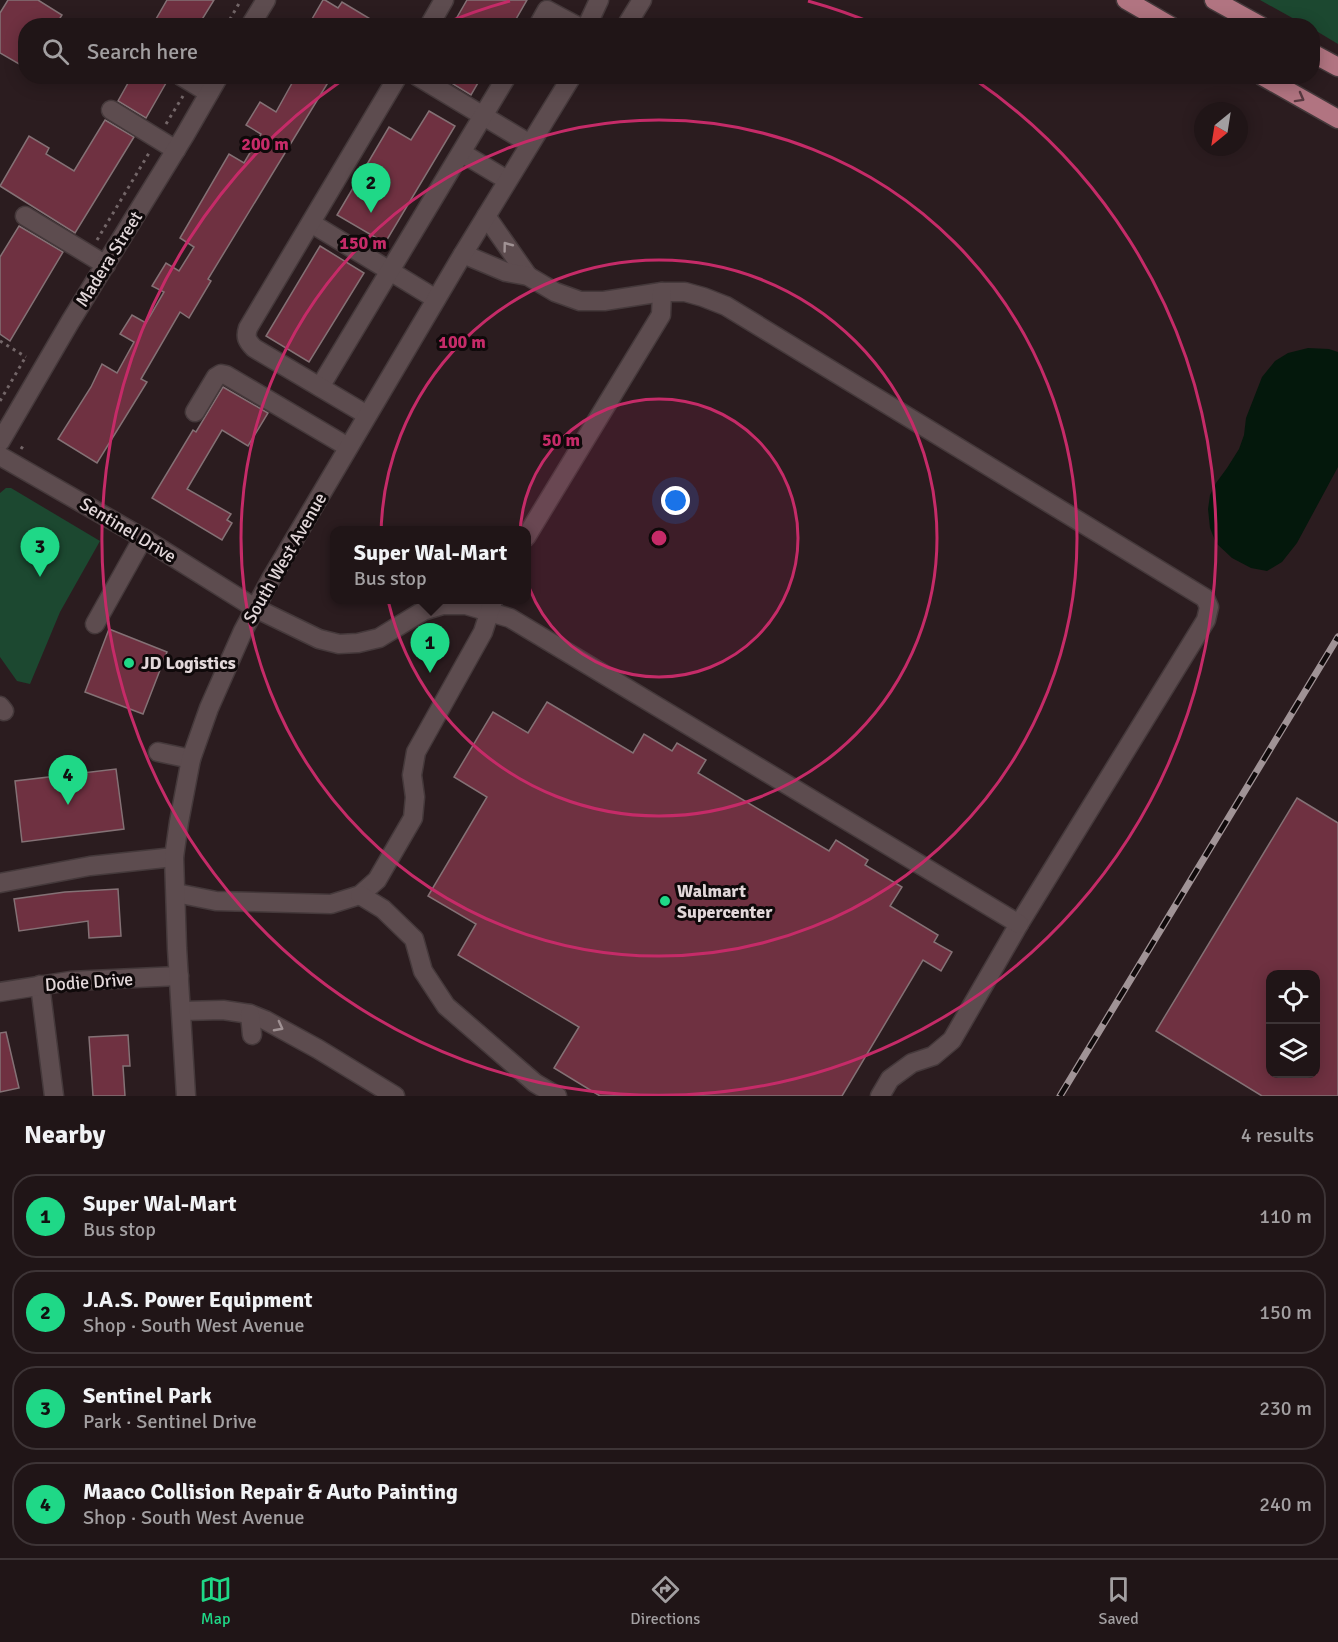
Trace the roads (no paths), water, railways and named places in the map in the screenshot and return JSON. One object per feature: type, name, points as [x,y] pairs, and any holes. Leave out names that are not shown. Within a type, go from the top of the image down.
[{"type":"main road","points":[[1126,0],[1157,18]]},
{"type":"main road","points":[[1214,0],[1247,18]]},
{"type":"main road","points":[[1320,57],[1338,67]]},
{"type":"main road","points":[[1276,84],[1338,119]]},
{"type":"street","points":[[255,18],[266,0]]},
{"type":"street","points":[[434,18],[444,0]]},
{"type":"street","points":[[591,18],[599,0]]},
{"type":"street","points":[[631,18],[642,0]]},
{"type":"street","points":[[542,18],[547,10],[562,18]]},
{"type":"street","name":"Madera Street","points":[[0,442],[176,150],[202,84]]},
{"type":"street","points":[[367,415],[254,348],[248,342],[246,335],[248,328],[393,84]]},
{"type":"street","points":[[430,84],[530,144]]},
{"type":"street","points":[[320,387],[502,84]]},
{"type":"street","name":"South West Avenue","points":[[186,1096],[174,857],[191,759],[209,708],[255,608],[436,299],[567,84]]},
{"type":"street","points":[[111,110],[176,150]]},
{"type":"street","points":[[462,153],[507,180]]},
{"type":"street","points":[[25,216],[105,265]]},
{"type":"street","points":[[486,216],[528,276]]},
{"type":"street","points":[[311,223],[436,299]]},
{"type":"street","points":[[463,254],[507,272],[528,276],[555,292],[580,301],[621,300],[662,292],[685,292],[726,306],[1205,598],[1209,607],[1206,620],[1019,924],[952,1040],[933,1056],[912,1063],[890,1079],[880,1096]]},
{"type":"street","points":[[531,529],[661,315],[662,292]]},
{"type":"street","points":[[195,412],[212,382],[221,374],[226,375],[295,420],[348,447]]},
{"type":"street","name":"Sentinel Drive","points":[[0,456],[143,538],[255,608],[319,639],[339,644],[358,643],[379,638],[423,611],[443,605],[492,605],[510,618],[1019,924]]},
{"type":"street","points":[[95,624],[115,598],[143,538]]},
{"type":"street","points":[[176,893],[216,901],[331,904],[360,895],[377,880],[413,818],[415,797],[411,775],[416,752],[483,632],[492,605]]},
{"type":"street","points":[[158,752],[191,759]]},
{"type":"street","points":[[0,883],[90,866],[174,857]]},
{"type":"street","points":[[360,895],[383,909],[414,939],[423,971],[446,1006],[535,1083],[557,1096]]},
{"type":"street","name":"Dodie Drive","points":[[0,992],[70,981],[179,976]]},
{"type":"street","points":[[40,985],[54,1096]]},
{"type":"street","points":[[182,1011],[223,1010],[250,1014],[286,1031],[395,1096]]},
{"type":"street","points":[[250,1014],[252,1035]]},
{"type":"railway","points":[[1060,1096],[1338,637]]},
{"type":"place","name":"J.A.S. Power Equipment","points":[[371,213]]},
{"type":"place","name":"Sentinel Park","points":[[40,577]]},
{"type":"place","name":"JD Logistics","points":[[129,663]]},
{"type":"place","name":"Super Wal-Mart","points":[[430,673]]},
{"type":"place","name":"Maaco Collision Repair & Auto Painting","points":[[68,805]]},
{"type":"place","name":"Walmart Supercenter","points":[[665,901]]}]
